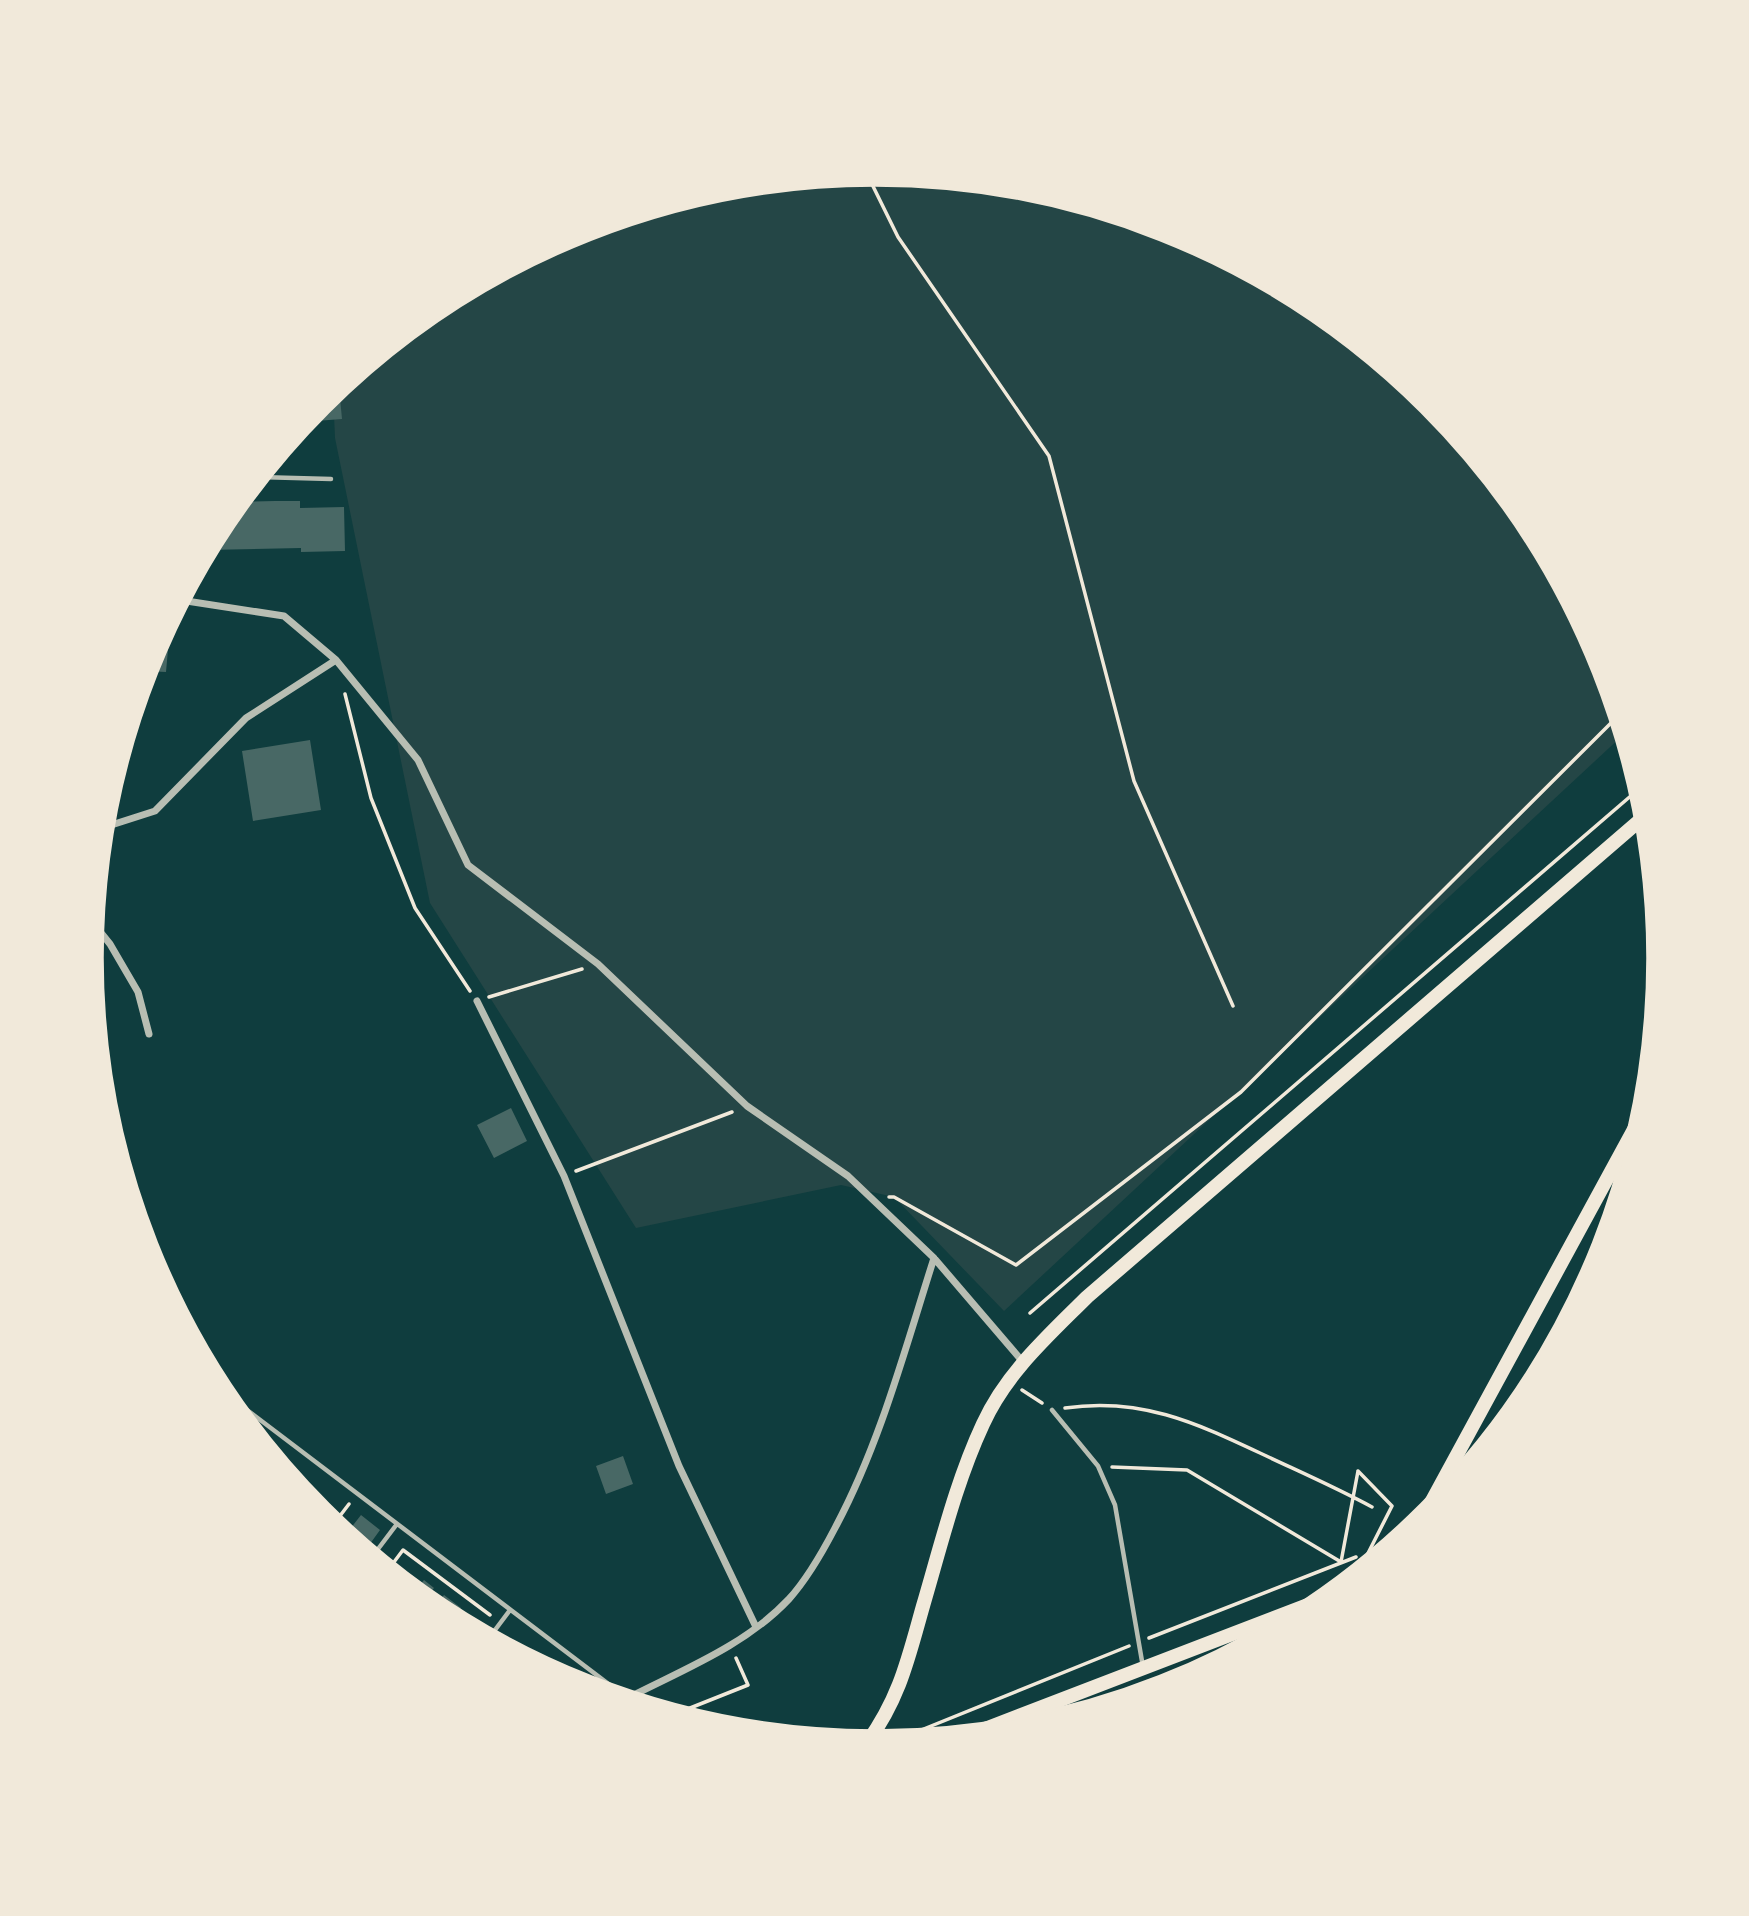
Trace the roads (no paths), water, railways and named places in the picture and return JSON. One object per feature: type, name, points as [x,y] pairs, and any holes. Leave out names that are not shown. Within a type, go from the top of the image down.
[{"type":"main road","points":[[876,1731],[898,1692],[963,1475],[984,1423],[1023,1362],[1087,1297],[1636,824]]},
{"type":"main road","points":[[1439,1485],[1623,1149]]},
{"type":"main road","points":[[1014,1718],[1280,1616]]},
{"type":"street","points":[[189,601],[284,616],[336,660],[418,760],[468,865],[598,964],[747,1106],[848,1176],[934,1258],[1023,1362]]},
{"type":"street","points":[[113,824],[155,811],[246,718],[336,660]]},
{"type":"street","points":[[102,935],[138,992],[149,1034]]},
{"type":"street","points":[[477,1001],[564,1176],[679,1466],[757,1627]]},
{"type":"street","points":[[638,1694],[731,1646],[788,1600],[816,1564],[847,1505],[877,1434],[934,1258]]},
{"type":"lane","points":[[269,477],[331,479]]},
{"type":"lane","points":[[1052,1410],[1098,1466],[1115,1505],[1143,1668]]},
{"type":"lane","points":[[249,1411],[604,1682]]},
{"type":"lane","points":[[378,1549],[397,1524]]},
{"type":"lane","points":[[495,1630],[510,1610]]}]
